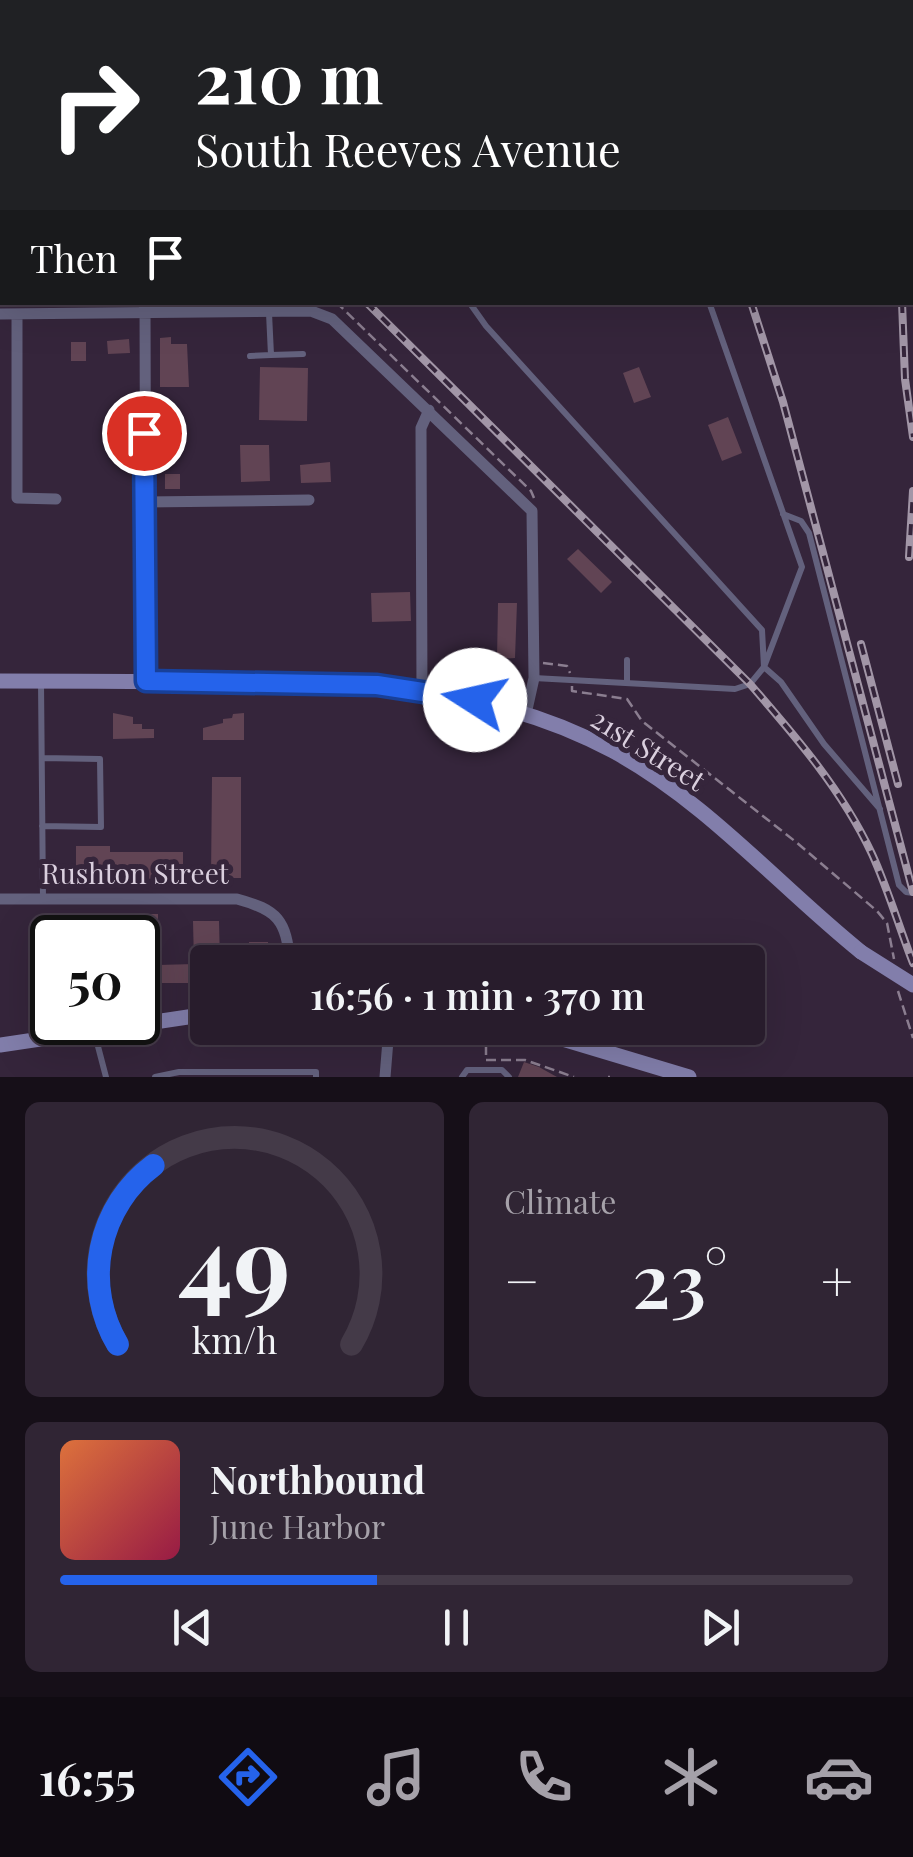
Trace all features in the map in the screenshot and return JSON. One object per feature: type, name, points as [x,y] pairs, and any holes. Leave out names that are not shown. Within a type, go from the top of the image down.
[{"type":"main road","name":"21st Street","points":[[0,681],[377,685],[475,700],[526,714],[615,752],[654,776],[727,834],[813,914],[861,952],[913,985]]},
{"type":"main road","points":[[160,1022],[190,1017]]},
{"type":"main road","points":[[0,1045],[30,1041]]},
{"type":"main road","points":[[583,1045],[690,1077]]},
{"type":"street","points":[[145,308],[146,681]]},
{"type":"street","points":[[0,314],[145,308],[311,311],[332,318],[532,511],[534,678],[526,714]]},
{"type":"street","points":[[17,314],[17,498],[56,499]]},
{"type":"street","points":[[422,690],[421,428],[429,410]]},
{"type":"street","points":[[144,502],[308,500]]},
{"type":"street","name":"Rushton Street","points":[[0,899],[237,899],[274,914],[284,930],[287,945]]},
{"type":"street","points":[[385,1077],[388,1045]]},
{"type":"lane","points":[[471,305],[762,630],[764,667],[781,682],[824,744],[880,809]]},
{"type":"lane","points":[[534,678],[735,688],[750,684],[764,667],[802,567],[709,305]]},
{"type":"lane","points":[[269,312],[271,355]]},
{"type":"lane","points":[[250,356],[303,354]]},
{"type":"lane","points":[[783,514],[801,521],[809,533],[899,885],[913,893]]},
{"type":"lane","points":[[627,660],[627,683]]},
{"type":"lane","points":[[42,681],[43,899]]},
{"type":"lane","points":[[42,758],[100,759],[101,827],[42,826]]},
{"type":"lane","points":[[98,1045],[106,1077]]},
{"type":"lane","points":[[462,1077],[467,1070],[502,1070],[509,1077]]},
{"type":"lane","points":[[155,1077],[179,1072],[316,1072],[316,1077]]},
{"type":"path","points":[[339,305],[532,492],[536,503]]},
{"type":"path","points":[[534,660],[567,666],[570,675]]},
{"type":"path","points":[[572,691],[627,699],[642,721],[796,842],[887,923],[894,964]]},
{"type":"path","points":[[896,978],[913,1038]]},
{"type":"path","points":[[486,1045],[486,1060],[526,1060],[574,1077]]},
{"type":"building","points":[[171,337],[171,344],[187,344],[189,387],[160,387],[160,338]]},
{"type":"building","points":[[129,339],[130,353],[108,354],[107,341]]},
{"type":"building","points":[[71,342],[86,342],[86,361],[71,361]]},
{"type":"building","points":[[260,367],[308,368],[307,421],[259,420]]},
{"type":"building","points":[[639,367],[651,397],[634,403],[623,373]]},
{"type":"building","points":[[728,417],[742,453],[722,461],[708,425]]},
{"type":"building","points":[[240,445],[269,445],[270,481],[241,482]]},
{"type":"building","points":[[330,462],[331,482],[301,483],[300,465]]},
{"type":"building","points":[[165,474],[180,474],[180,489],[165,489]]},
{"type":"building","points":[[578,549],[612,582],[601,593],[567,559]]},
{"type":"building","points":[[410,592],[411,621],[372,622],[371,593]]},
{"type":"building","points":[[498,603],[517,603],[515,658],[497,659]]},
{"type":"building","points":[[113,713],[133,717],[133,724],[142,724],[142,729],[154,729],[154,738],[113,739]]},
{"type":"building","points":[[244,713],[244,740],[203,740],[203,728]]},
{"type":"building","points":[[212,777],[241,777],[241,878],[211,878]]},
{"type":"building","points":[[76,846],[110,846],[110,852],[183,852],[183,879],[76,878]]},
{"type":"building","points":[[193,921],[219,921],[220,945],[194,945]]},
{"type":"building","points":[[190,964],[190,983],[160,983],[160,965]]},
{"type":"building","points":[[524,1062],[539,1067],[557,1077],[518,1077]]},
{"type":"railway","points":[[369,305],[750,684],[784,724],[860,830],[913,963]]},
{"type":"railway","points":[[752,305],[783,402],[913,892]]},
{"type":"railway","points":[[902,305],[905,379],[913,437]]},
{"type":"railway","points":[[909,557],[913,491]]},
{"type":"railway","points":[[861,644],[898,784]]},
{"type":"route","points":[[144,433],[146,681],[377,685],[475,700]]}]
